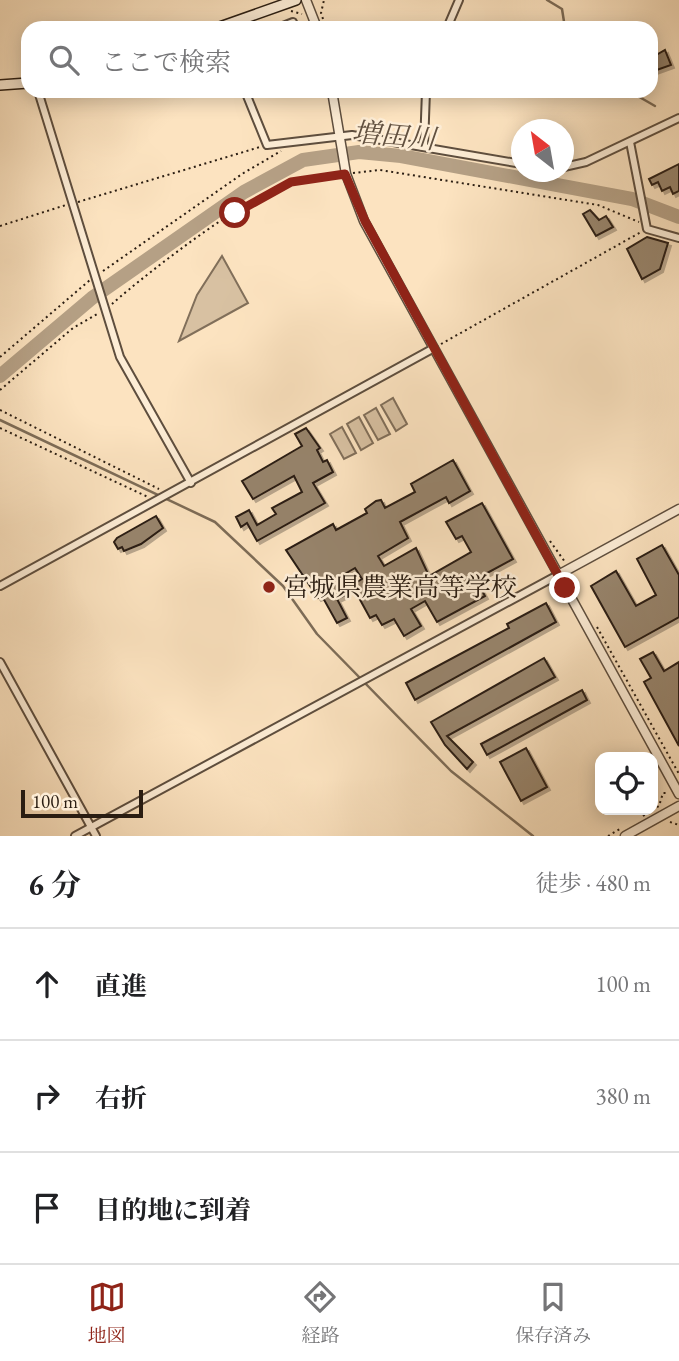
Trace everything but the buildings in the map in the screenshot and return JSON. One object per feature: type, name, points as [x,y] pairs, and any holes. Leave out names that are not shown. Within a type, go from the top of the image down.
[{"type":"main road","points":[[236,21],[296,0]]},
{"type":"main road","points":[[0,85],[21,84]]},
{"type":"street","points":[[306,0],[313,21]]},
{"type":"street","points":[[450,21],[458,0]]},
{"type":"street","points":[[40,98],[120,357],[191,483]]},
{"type":"street","points":[[248,98],[267,145],[338,134],[511,162]]},
{"type":"street","points":[[333,98],[345,171],[365,221],[679,794]]},
{"type":"street","points":[[424,146],[426,98]]},
{"type":"street","points":[[574,166],[679,118]]},
{"type":"street","points":[[630,142],[646,225],[679,238]]},
{"type":"street","points":[[0,586],[434,348]]},
{"type":"street","points":[[75,836],[679,509]]},
{"type":"street","points":[[0,662],[96,836]]},
{"type":"street","points":[[625,836],[679,806]]},
{"type":"path","points":[[321,13],[324,0]]},
{"type":"path","points":[[290,10],[306,18]]},
{"type":"path","points":[[0,357],[95,279],[242,174],[294,142]]},
{"type":"path","points":[[0,226],[267,145]]},
{"type":"path","points":[[0,390],[73,328],[104,309],[192,241],[269,192],[304,177],[345,171],[380,170],[598,205],[646,225]]},
{"type":"path","points":[[434,348],[646,225]]},
{"type":"path","points":[[0,410],[168,494]]},
{"type":"path","points":[[0,428],[157,500]]},
{"type":"path","points":[[560,559],[566,562]]},
{"type":"path","points":[[593,619],[679,774]]},
{"type":"path","points":[[639,818],[659,806],[663,793],[669,793]]},
{"type":"path","points":[[661,800],[667,802]]},
{"type":"path","points":[[676,819],[674,823],[679,825]]},
{"type":"path","points":[[608,836],[629,824]]},
{"type":"shaded area","points":[[222,256],[248,303],[179,341],[197,295]]},
{"type":"shaded area","points":[[393,398],[407,424],[396,431],[381,405]]},
{"type":"shaded area","points":[[376,408],[390,434],[378,440],[364,415]]},
{"type":"shaded area","points":[[359,417],[373,443],[361,450],[347,424]]},
{"type":"shaded area","points":[[342,427],[356,453],[344,459],[330,434]]},
{"type":"waterway","points":[[547,0],[562,9],[564,21]]},
{"type":"waterway","points":[[641,98],[655,106]]},
{"type":"waterway","name":"増田川","points":[[0,376],[92,298],[244,192],[303,160],[359,152],[401,156],[632,199],[679,217]]},
{"type":"waterway","points":[[0,420],[215,522],[283,586],[317,634],[451,771],[533,836]]},
{"type":"place","name":"宮城県農業高等学校","points":[[269,587]]},
{"type":"route","points":[[235,213],[269,192],[304,177],[345,174],[365,221],[565,588]]}]
